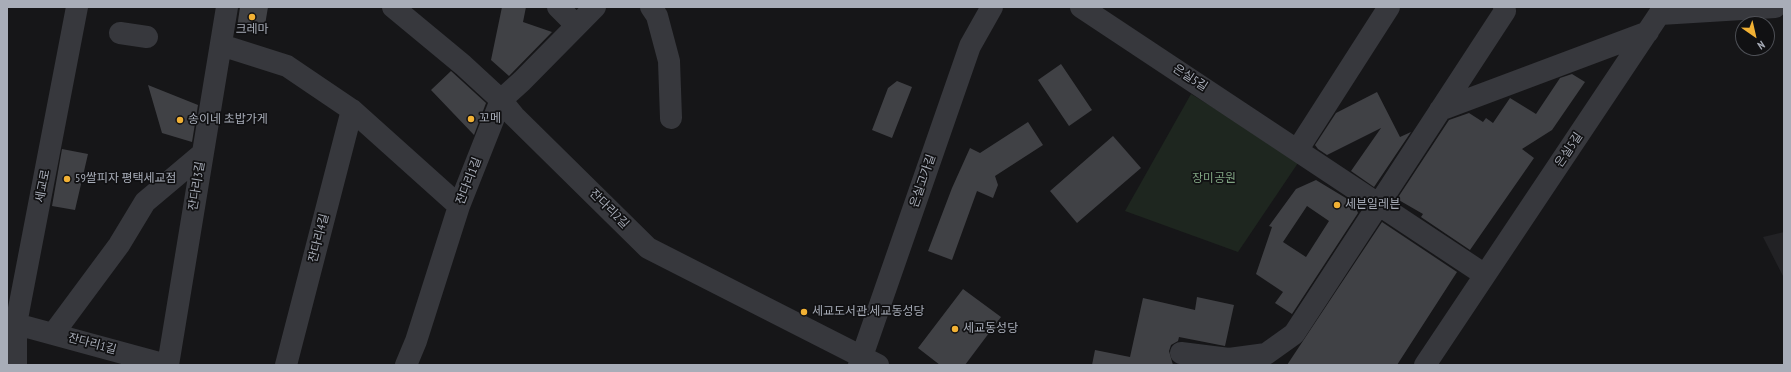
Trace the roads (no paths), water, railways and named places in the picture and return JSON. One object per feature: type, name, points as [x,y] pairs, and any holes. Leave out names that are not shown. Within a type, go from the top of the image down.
[{"type":"street","name":"세교로","points":[[16,365],[16,324],[77,7]]},
{"type":"street","name":"잔다리3길","points":[[168,365],[227,7]]},
{"type":"street","name":"잔다리2길","points":[[393,7],[463,65],[501,100],[514,116],[648,248],[867,363]]},
{"type":"street","points":[[558,7],[576,25]]},
{"type":"street","name":"잔다리1길","points":[[406,365],[416,341],[459,206],[501,100],[522,81],[595,7]]},
{"type":"street","points":[[651,7],[657,16],[669,60],[671,118]]},
{"type":"street","name":"은실고가길","points":[[867,363],[864,349],[970,46],[992,7]]},
{"type":"street","name":"은실5길","points":[[1082,7],[1298,149],[1485,275],[1662,10],[1775,7]]},
{"type":"street","points":[[1298,149],[1389,7]]},
{"type":"street","points":[[1181,354],[1229,359],[1266,354],[1294,334],[1505,12],[1504,7]]},
{"type":"street","points":[[1440,110],[1648,32]]},
{"type":"street","points":[[120,33],[147,37]]},
{"type":"street","points":[[221,45],[287,66],[352,110],[459,206]]},
{"type":"street","name":"잔다리4길","points":[[286,365],[352,110]]},
{"type":"street","points":[[53,334],[119,245],[145,202],[202,154]]},
{"type":"street","points":[[1426,365],[1485,275]]},
{"type":"street","name":"잔다리1길","points":[[16,324],[168,365]]},
{"type":"place","name":"크레마","points":[[252,17]]},
{"type":"place","name":"꼬메","points":[[471,119]]},
{"type":"place","name":"송이네 초밥가게","points":[[180,120]]},
{"type":"place","name":"59쌀피자 평택세교점","points":[[67,179]]},
{"type":"place","name":"세븐일레븐","points":[[1337,205]]},
{"type":"place","name":"세교도서관.세교동성당","points":[[804,312]]},
{"type":"place","name":"세교동성당","points":[[955,329]]},
{"type":"park label","name":"장미공원","points":[[1214,179]]}]
